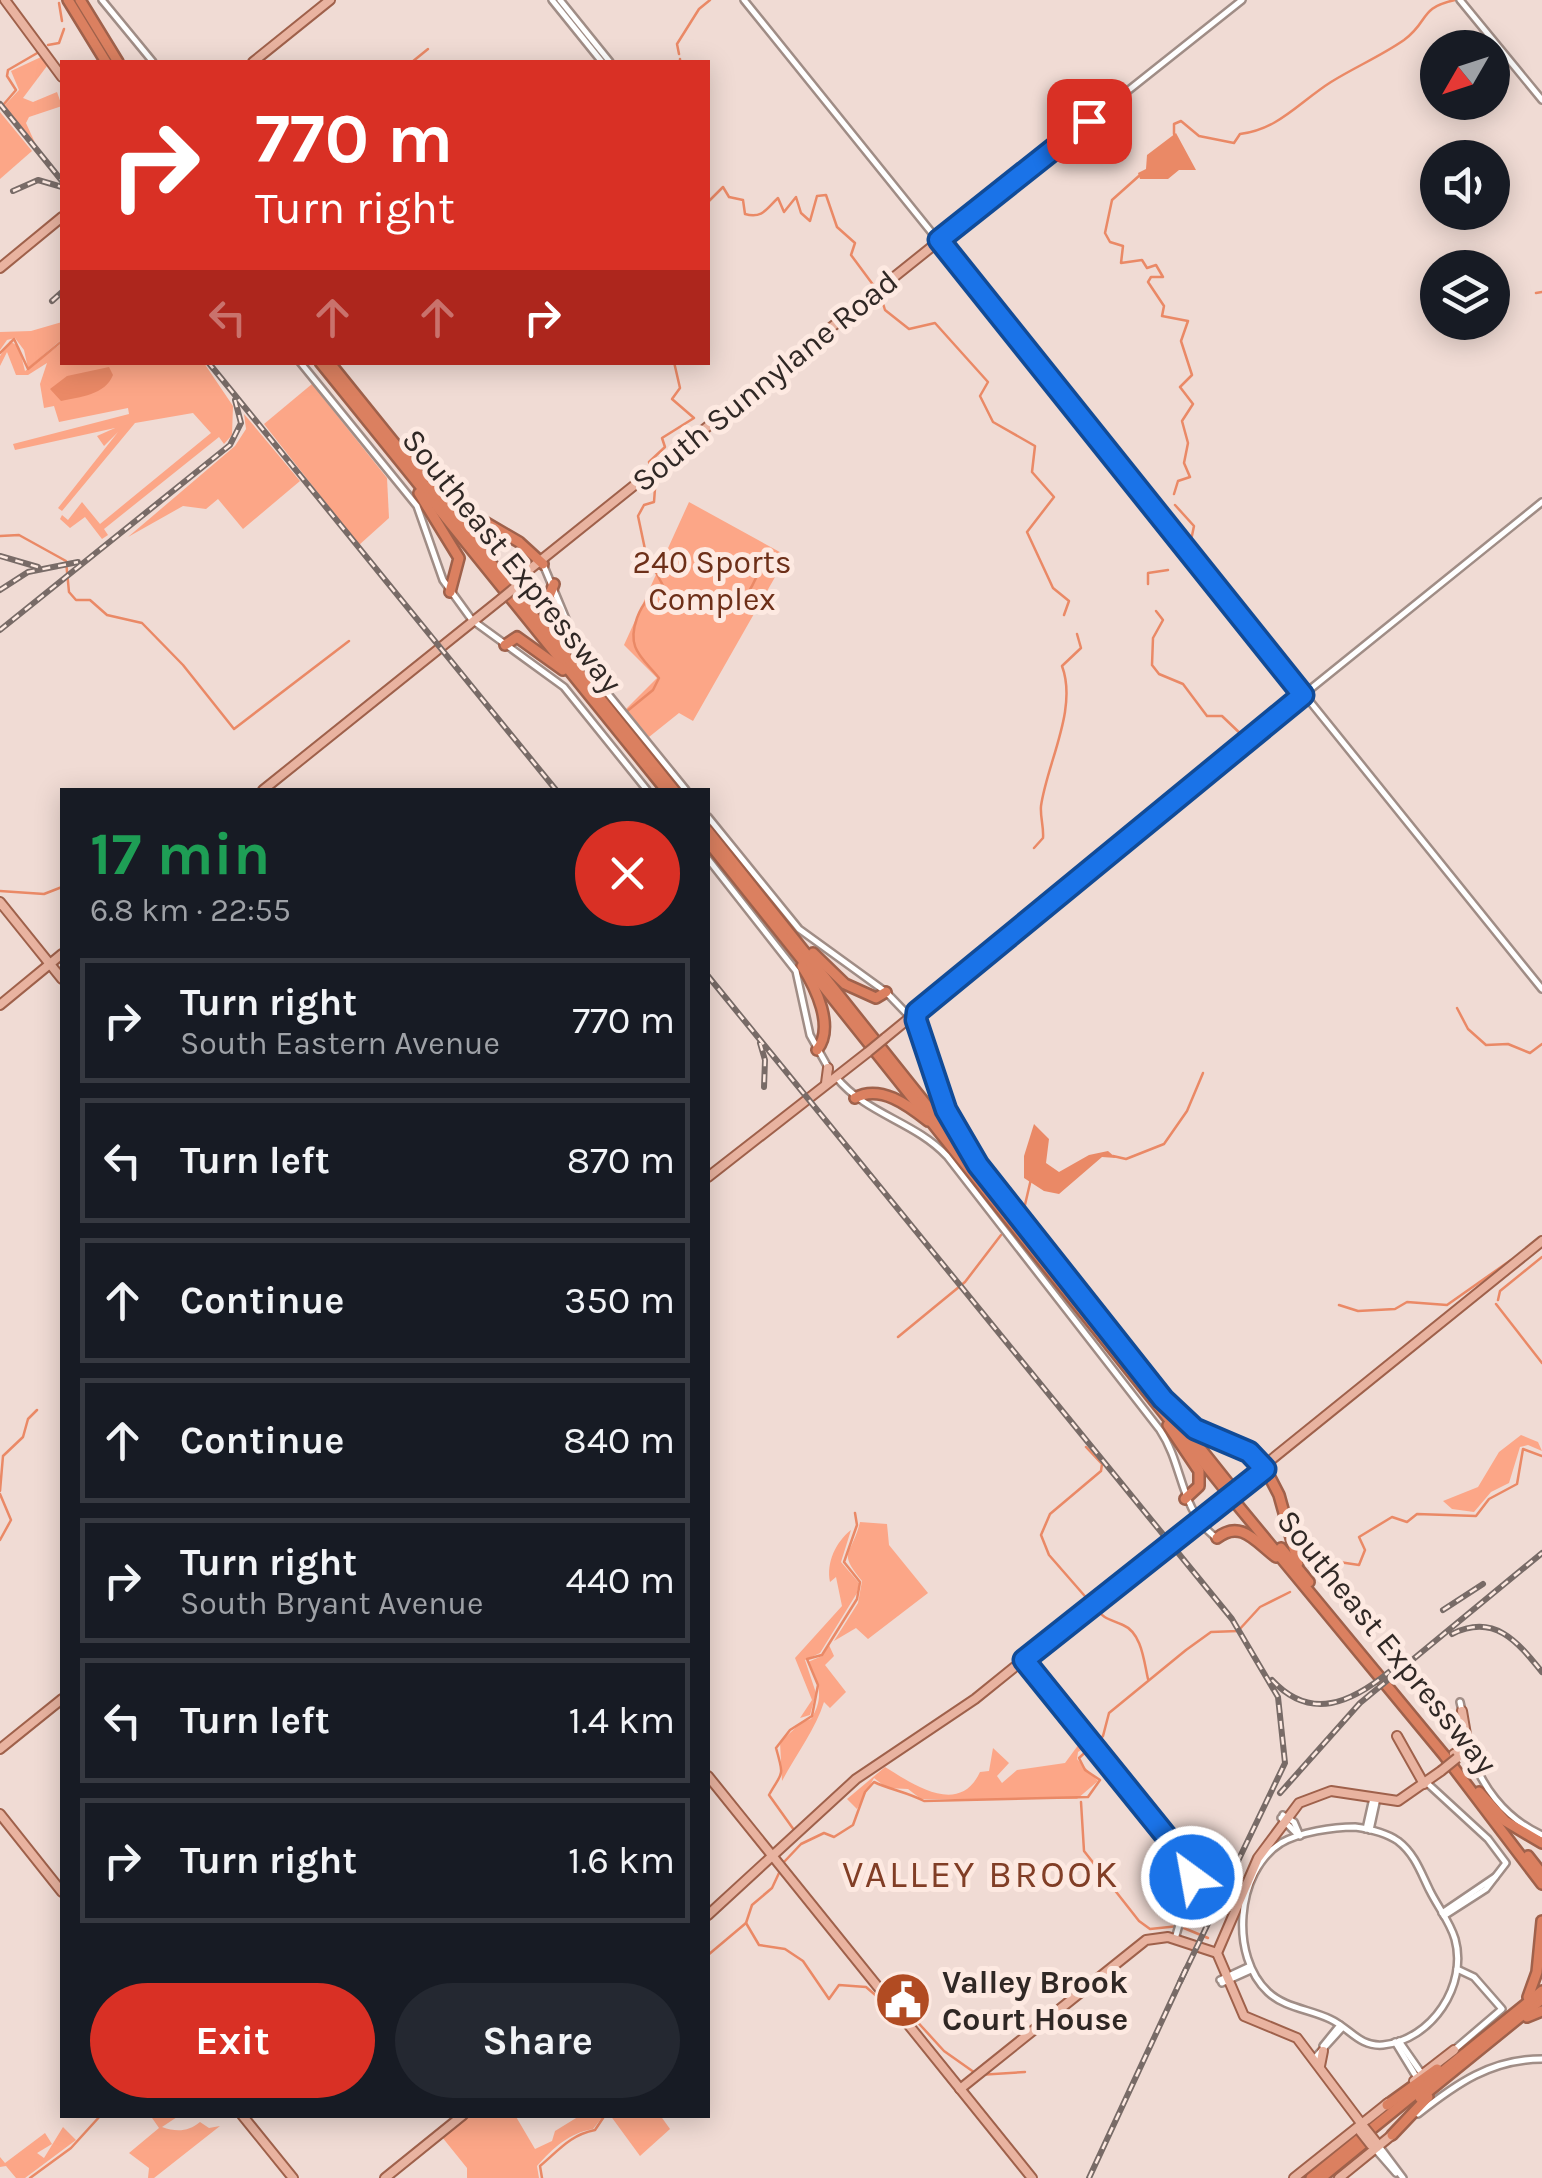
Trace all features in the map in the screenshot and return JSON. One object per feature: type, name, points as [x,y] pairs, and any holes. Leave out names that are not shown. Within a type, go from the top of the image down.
[{"type":"highway","points":[[68,0],[103,60]]},
{"type":"highway","points":[[80,0],[120,60]]},
{"type":"highway","name":"Southeast Expressway","points":[[322,365],[664,788]]},
{"type":"highway","name":"Southeast Expressway","points":[[331,365],[672,788]]},
{"type":"highway","points":[[396,457],[459,558],[449,581],[450,592]]},
{"type":"highway","points":[[415,470],[452,505],[519,542],[542,563]]},
{"type":"highway","points":[[554,584],[546,596],[546,610],[586,681]]},
{"type":"highway","points":[[546,596],[558,596]]},
{"type":"highway","points":[[504,645],[516,637],[538,652],[562,669],[604,714]]},
{"type":"highway","name":"Southeast Expressway","points":[[710,833],[978,1165],[1163,1399],[1237,1500],[1468,1781],[1541,1882]]},
{"type":"highway","name":"Southeast Expressway","points":[[710,844],[1226,1485]]},
{"type":"highway","points":[[776,915],[853,990],[871,998],[886,992]]},
{"type":"highway","points":[[785,938],[816,994],[817,1044]]},
{"type":"highway","points":[[914,1015],[946,1110],[978,1165]]},
{"type":"highway","points":[[860,1098],[876,1092],[912,1110],[961,1156]]},
{"type":"highway","points":[[1146,1388],[1199,1471],[1195,1491],[1183,1494]]},
{"type":"highway","points":[[1163,1399],[1195,1429],[1244,1449],[1268,1468],[1296,1570]]},
{"type":"highway","points":[[1222,1538],[1242,1530],[1296,1570]]},
{"type":"highway","name":"Southeast Expressway","points":[[1296,1570],[1541,1882]]},
{"type":"highway","points":[[1468,1781],[1506,1820],[1542,1843]]},
{"type":"highway","points":[[1528,1997],[1537,1972],[1542,1922]]},
{"type":"highway","points":[[1491,2032],[1542,1988]]},
{"type":"highway","points":[[1387,2105],[1491,2032],[1542,1988]]},
{"type":"highway","points":[[1486,2044],[1542,2005]]},
{"type":"highway","points":[[1321,2178],[1486,2044],[1542,2005]]},
{"type":"highway","points":[[1311,2178],[1456,2055]]},
{"type":"highway","points":[[1392,2135],[1442,2080]]},
{"type":"main road","points":[[5,0],[60,74]]},
{"type":"main road","points":[[255,60],[330,0]]},
{"type":"main road","points":[[0,268],[60,220]]},
{"type":"main road","name":"South Sunnylane Road","points":[[266,788],[939,240]]},
{"type":"main road","points":[[710,1175],[914,1015],[1303,695]]},
{"type":"main road","points":[[0,902],[60,976]]},
{"type":"main road","points":[[0,1005],[60,956]]},
{"type":"main road","points":[[824,1087],[828,1068]]},
{"type":"main road","points":[[710,1913],[856,1779],[1024,1660],[1197,1520],[1268,1468],[1285,1450],[1542,1242]]},
{"type":"main road","points":[[0,1749],[60,1702]]},
{"type":"main road","points":[[1375,2145],[1290,2034],[1248,2020],[1223,1980],[1214,1952],[1258,1858],[1284,1817],[1322,1792],[1398,1796],[1468,1746],[1461,1706]]},
{"type":"main road","points":[[1398,1735],[1421,1781]]},
{"type":"main road","points":[[710,1778],[1032,2178]]},
{"type":"main road","points":[[0,1814],[60,1885]]},
{"type":"main road","points":[[960,2089],[1141,1942],[1157,1937],[1175,1939],[1214,1952]]},
{"type":"main road","points":[[1313,2061],[1323,2050]]},
{"type":"main road","points":[[1294,2178],[1419,2076],[1456,2055]]},
{"type":"main road","points":[[244,2118],[293,2178]]},
{"type":"main road","points":[[385,2178],[458,2118]]},
{"type":"main road","points":[[1339,2178],[1392,2135]]},
{"type":"street","points":[[102,0],[151,60]]},
{"type":"street","points":[[556,0],[604,60]]},
{"type":"street","points":[[744,0],[1542,989]]},
{"type":"street","name":"South Sunnylane Road","points":[[939,240],[1242,0]]},
{"type":"street","points":[[1460,0],[1542,100]]},
{"type":"street","points":[[302,365],[416,506],[449,581]]},
{"type":"street","points":[[1303,695],[1542,502]]},
{"type":"street","points":[[542,563],[554,584],[573,644],[586,667],[684,788]]},
{"type":"street","points":[[450,592],[472,620],[564,687],[645,788]]},
{"type":"street","points":[[710,819],[799,930],[914,1015]]},
{"type":"street","points":[[710,862],[796,971],[828,1068],[860,1098],[916,1129],[947,1156],[1160,1430],[1170,1448],[1183,1494],[1197,1520],[1222,1538]]},
{"type":"street","points":[[1024,1660],[1190,1866],[1190,1886],[1175,1939]]},
{"type":"street","points":[[1468,1746],[1480,1777],[1501,1806],[1542,1835]]},
{"type":"street","points":[[1421,1781],[1488,1839],[1506,1863],[1478,1896],[1443,1914]]},
{"type":"street","points":[[1368,1829],[1375,1797]]},
{"type":"street","points":[[1284,1817],[1298,1837]]},
{"type":"street","points":[[1350,1827],[1368,1829],[1392,1837],[1412,1854],[1454,1937],[1457,1970],[1436,2016],[1415,2035],[1397,2042],[1365,2042],[1341,2026],[1278,2000],[1251,1968],[1242,1938],[1248,1894],[1265,1859],[1282,1842],[1350,1827]]},
{"type":"street","points":[[1223,1980],[1251,1968]]},
{"type":"street","points":[[1456,2055],[1502,2012],[1478,1980],[1457,1970]]},
{"type":"street","points":[[1323,2050],[1341,2026]]},
{"type":"street","points":[[1313,2061],[1341,2026]]},
{"type":"street","points":[[1397,2042],[1419,2076]]},
{"type":"street","points":[[1392,2135],[1476,2072],[1517,2060],[1542,2058]]},
{"type":"street","points":[[1375,2145],[1401,2178]]},
{"type":"green space","points":[[41,57],[47,66],[23,98],[33,102],[57,92],[60,100],[60,107],[29,117],[26,123],[36,145],[4,106],[19,90],[11,71]]},
{"type":"green space","points":[[0,112],[32,151],[0,179]]},
{"type":"green space","points":[[60,323],[60,341],[28,368],[24,350],[15,338],[7,340],[0,350],[0,332],[31,331]]},
{"type":"green space","points":[[10,341],[19,347],[25,371],[60,345],[60,365],[205,365],[233,406],[232,435],[224,444],[219,437],[104,529],[108,535],[102,539],[85,517],[70,528],[60,519],[62,515],[68,520],[82,502],[100,524],[211,433],[193,413],[135,423],[62,511],[58,508],[118,432],[104,446],[97,436],[115,428],[15,450],[13,444],[129,414],[128,408],[59,422],[54,406],[44,408],[40,384],[47,363],[28,375],[16,375],[7,352],[0,366],[0,356]]},
{"type":"green space","points":[[312,384],[387,478],[389,518],[359,545],[264,424]]},
{"type":"green space","points":[[244,414],[300,481],[243,529],[218,499],[206,509],[183,506],[128,537],[235,446],[246,429]]},
{"type":"green space","name":"240 Sports Complex","points":[[689,502],[787,556],[693,721],[679,713],[649,737],[626,709],[657,678],[624,645]]},
{"type":"green space","points":[[1521,1435],[1538,1442],[1542,1451],[1528,1445],[1520,1447],[1509,1483],[1491,1492],[1474,1512],[1452,1509],[1443,1501],[1478,1487],[1499,1452]]},
{"type":"green space","points":[[860,1522],[887,1524],[889,1545],[928,1593],[868,1639],[856,1628],[834,1641],[858,1603],[862,1581],[850,1564],[848,1553]]},
{"type":"green space","points":[[851,1530],[841,1562],[859,1583],[857,1593],[820,1653],[805,1660],[816,1693],[810,1715],[800,1718],[812,1700],[795,1658],[842,1606],[836,1577],[830,1582],[829,1567],[837,1546]]},
{"type":"green space","points":[[829,1645],[834,1656],[825,1665],[846,1692],[830,1708],[824,1702],[782,1781],[780,1742],[815,1712],[819,1690],[808,1662],[822,1656]]},
{"type":"green space","points":[[1079,1744],[1089,1745],[1078,1752],[1077,1759],[1098,1781],[1077,1799],[921,1799],[908,1789],[887,1788],[874,1778],[857,1809],[847,1799],[885,1767],[922,1788],[948,1795],[960,1793],[980,1772],[989,1771],[993,1748],[1009,1763],[997,1776],[1002,1783],[1017,1770],[1065,1763]]},
{"type":"green space","points":[[152,2118],[176,2118],[162,2127],[172,2130],[200,2122],[209,2128],[220,2126],[154,2178],[148,2178],[149,2168],[129,2153],[159,2128]]},
{"type":"green space","points":[[467,2118],[517,2118],[535,2149],[552,2141],[555,2131],[576,2118],[602,2118],[593,2129],[569,2138],[549,2153],[537,2166],[539,2178],[467,2178],[467,2168],[442,2137]]},
{"type":"green space","points":[[612,2118],[662,2118],[670,2129],[640,2156]]},
{"type":"green space","points":[[63,2127],[76,2140],[25,2178],[16,2178],[6,2166],[0,2167],[0,2157],[5,2163],[45,2133],[52,2144],[37,2153],[44,2158]]},
{"type":"shaded area","points":[[1176,133],[1196,170],[1179,170],[1168,179],[1140,179],[1138,173],[1146,169],[1147,155]]},
{"type":"shaded area","points":[[109,367],[113,375],[109,382],[91,394],[61,401],[50,389],[67,376]]},
{"type":"shaded area","points":[[1034,1124],[1049,1139],[1046,1163],[1059,1172],[1089,1155],[1108,1151],[1116,1158],[1102,1157],[1059,1194],[1044,1191],[1024,1178],[1024,1156]]},
{"type":"waterway","points":[[679,54],[677,44],[699,9],[710,0]]},
{"type":"waterway","points":[[1174,134],[1174,124],[1181,121],[1199,136],[1234,143],[1240,134],[1277,121],[1331,82],[1395,46],[1412,33],[1429,11],[1455,0]]},
{"type":"waterway","points":[[59,3],[62,21]]},
{"type":"waterway","points":[[48,45],[59,43],[64,29]]},
{"type":"waterway","points":[[414,60],[428,49]]},
{"type":"waterway","points":[[4,104],[16,90],[7,76],[8,70],[39,52]]},
{"type":"waterway","points":[[1140,175],[1112,200],[1105,233],[1110,242],[1123,246],[1121,263],[1142,260],[1147,268],[1156,265],[1163,277],[1151,277],[1148,282],[1164,306],[1162,316],[1188,321],[1181,341],[1192,375],[1180,387],[1193,404],[1182,421],[1188,443],[1184,463],[1190,477],[1178,481],[1174,494]]},
{"type":"waterway","points":[[710,200],[723,187],[729,197],[743,200],[745,214],[756,215],[778,198],[784,212],[796,197],[801,213],[810,221],[817,196],[826,195],[837,227],[855,243],[851,255],[874,286]]},
{"type":"waterway","points":[[1536,293],[1542,292]]},
{"type":"waterway","points":[[880,294],[885,310],[909,329],[935,323],[988,382],[980,396],[993,422],[1035,446],[1032,472],[1054,497],[1027,532],[1053,588],[1069,601],[1064,615]]},
{"type":"waterway","points":[[0,353],[14,339],[28,369],[60,343]]},
{"type":"waterway","points":[[651,468],[649,462],[665,447],[662,438],[694,418],[672,399],[680,388],[675,365]]},
{"type":"waterway","points":[[656,475],[654,502],[644,505],[638,516],[646,554],[666,591]]},
{"type":"waterway","points":[[1175,505],[1194,526],[1190,545]]},
{"type":"waterway","points":[[0,536],[19,535],[66,561],[69,592],[76,600],[90,600],[107,615],[142,623],[183,665],[234,729],[349,641]]},
{"type":"waterway","points":[[1148,584],[1148,573],[1168,570]]},
{"type":"waterway","points":[[626,712],[653,690],[659,678],[642,658],[633,638],[637,618],[646,602],[656,594],[666,593],[724,609],[742,600],[759,571]]},
{"type":"waterway","points":[[1156,611],[1163,620],[1153,638],[1152,665],[1159,674],[1183,684],[1207,716],[1222,716],[1245,738]]},
{"type":"waterway","points":[[1034,848],[1043,838],[1041,806],[1064,718],[1066,683],[1062,666],[1081,648],[1077,634]]},
{"type":"waterway","points":[[0,891],[44,894],[60,888]]},
{"type":"waterway","points":[[1457,1008],[1468,1029],[1486,1045],[1508,1044],[1530,1053],[1542,1044]]},
{"type":"waterway","points":[[1113,1156],[1126,1159],[1164,1144],[1187,1111],[1203,1073]]},
{"type":"waterway","points":[[1024,1209],[1031,1179]]},
{"type":"waterway","points":[[898,1337],[965,1282],[1001,1235]]},
{"type":"waterway","points":[[1498,1300],[1500,1291],[1542,1257]]},
{"type":"waterway","points":[[1339,1305],[1358,1311],[1395,1309],[1407,1302],[1447,1305],[1511,1260]]},
{"type":"waterway","points":[[1496,1304],[1542,1363]]},
{"type":"waterway","points":[[0,1491],[3,1456],[23,1437],[28,1419],[37,1410]]},
{"type":"waterway","points":[[1086,1447],[1102,1464],[1101,1471],[1050,1514],[1041,1535],[1049,1555],[1090,1602]]},
{"type":"waterway","points":[[1313,1573],[1326,1560],[1359,1565],[1365,1550],[1359,1537],[1392,1517],[1407,1522],[1417,1514],[1476,1516],[1489,1499],[1517,1484],[1523,1449],[1542,1456]]},
{"type":"waterway","points":[[0,1494],[11,1520],[0,1540]]},
{"type":"waterway","points":[[794,1830],[769,1795],[781,1774],[776,1748],[790,1730],[812,1716],[818,1685],[807,1659],[822,1655],[857,1599],[860,1582],[844,1562],[857,1525],[855,1513]]},
{"type":"waterway","points":[[784,1862],[801,1844],[824,1833],[834,1837],[853,1825],[865,1792],[874,1782],[924,1801],[1088,1797],[1100,1780],[1085,1770],[1079,1758],[1103,1736],[1109,1713],[1211,1632],[1238,1631],[1260,1607],[1290,1592]]},
{"type":"waterway","points":[[1095,1608],[1134,1634],[1148,1679]]},
{"type":"waterway","points":[[1081,1802],[1084,1851],[1139,1921],[1150,1929],[1179,1926],[1208,1938]]},
{"type":"waterway","points":[[710,1953],[746,1923],[752,1905],[772,1888],[779,1873]]},
{"type":"waterway","points":[[746,1923],[759,1945],[785,1949],[803,1961],[829,1999],[839,1985],[866,1987],[887,2005]]},
{"type":"waterway","points":[[895,2005],[902,2005],[944,2051],[978,2075],[1025,2072]]},
{"type":"waterway","points":[[30,2178],[71,2148],[98,2118]]},
{"type":"waterway","points":[[542,2178],[540,2166],[572,2139],[595,2130],[603,2118]]},
{"type":"railway","points":[[0,104],[60,179]]},
{"type":"railway","points":[[13,191],[38,180],[60,186]]},
{"type":"railway","points":[[52,301],[60,294]]},
{"type":"railway","points":[[210,365],[554,788]]},
{"type":"railway","points":[[0,630],[230,445],[241,423],[235,400]]},
{"type":"railway","points":[[0,556],[38,567]]},
{"type":"railway","points":[[0,590],[28,572],[78,562]]},
{"type":"railway","points":[[710,978],[1232,1619],[1278,1697],[1285,1763],[1180,1982]]},
{"type":"railway","points":[[760,1043],[765,1060],[764,1087]]},
{"type":"railway","points":[[1280,1793],[1360,1703],[1542,1553]]},
{"type":"railway","points":[[1443,1610],[1483,1584]]},
{"type":"railway","points":[[1452,1634],[1467,1628],[1492,1629],[1514,1641],[1542,1672]]},
{"type":"railway","points":[[1272,1680],[1302,1701],[1331,1703],[1361,1692],[1389,1672]]},
{"type":"railway","points":[[1089,2178],[1186,1969]]},
{"type":"place","name":"Valley Brook Court House","points":[[903,2000]]},
{"type":"district","name":"VALLEY BROOK","points":[[981,1874]]},
{"type":"route","points":[[1089,121],[939,240],[1303,695],[917,1012],[916,1020],[946,1110],[978,1165],[1163,1399],[1195,1429],[1249,1452],[1265,1469],[1024,1660],[1187,1862],[1192,1877]]}]
